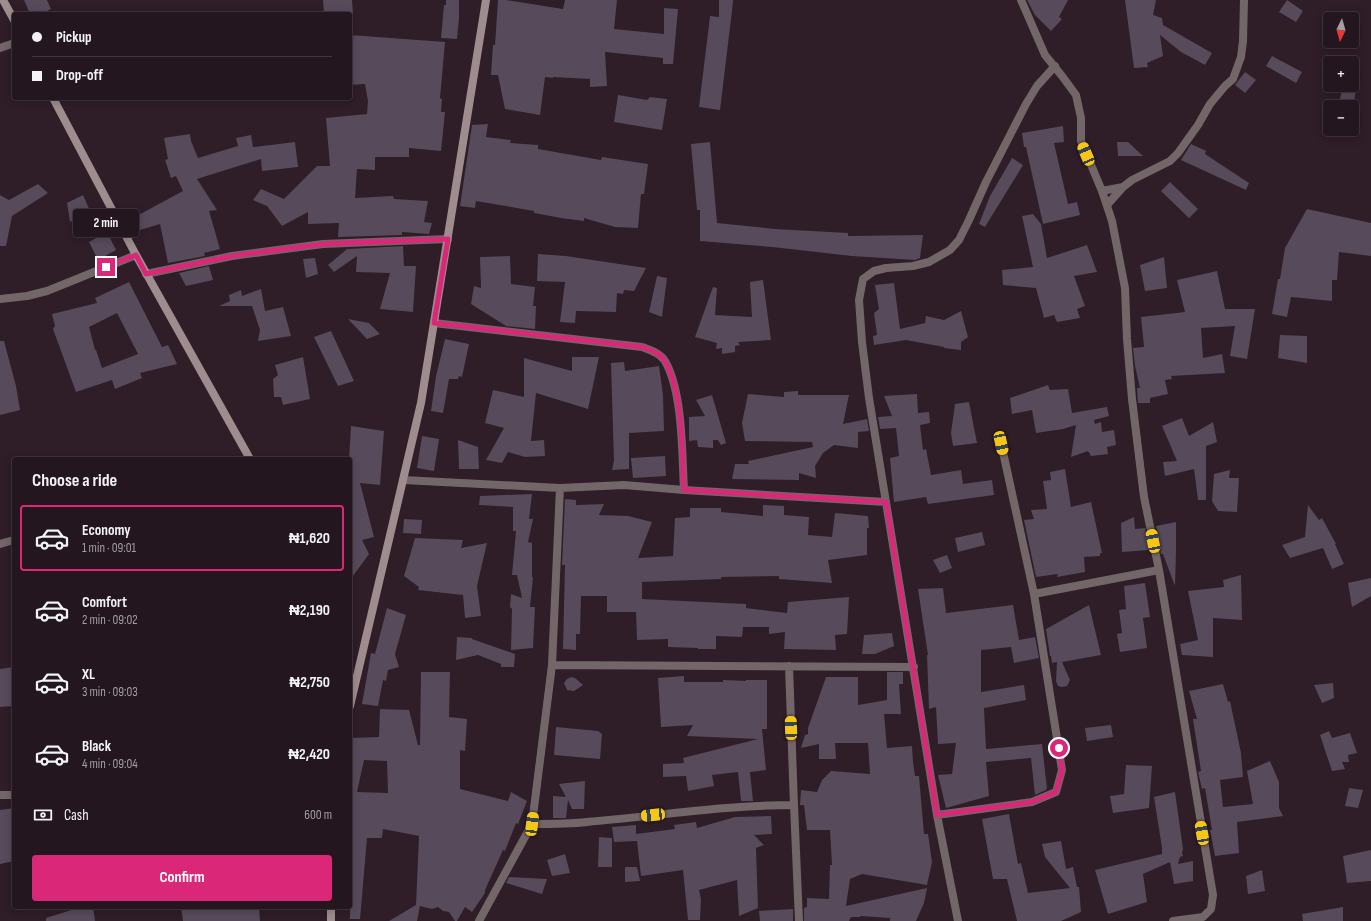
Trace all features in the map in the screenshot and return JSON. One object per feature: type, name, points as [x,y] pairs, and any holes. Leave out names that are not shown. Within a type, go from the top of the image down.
[{"type":"street","points":[[3,0],[12,16]]},
{"type":"street","points":[[352,697],[421,403],[486,0]]},
{"type":"street","points":[[1021,0],[1045,55],[1076,95],[1081,118],[1081,141],[1102,191],[1112,221],[1125,288],[1127,339],[1132,399],[1144,497],[1159,570],[1213,895],[1211,909],[1203,917],[1173,921]]},
{"type":"street","points":[[1107,205],[1123,187],[1132,180],[1170,161],[1178,153],[1198,125],[1210,104],[1225,86],[1234,79],[1241,57],[1244,0]]},
{"type":"street","points":[[0,48],[12,44]]},
{"type":"street","points":[[958,921],[937,815],[869,398],[862,342],[859,300],[863,279],[874,271],[886,268],[913,266],[929,262],[950,250],[958,240],[969,220],[986,182],[1026,104],[1037,86],[1055,66]]},
{"type":"street","points":[[54,100],[146,274],[249,457]]},
{"type":"street","points":[[1102,191],[1123,187]]},
{"type":"street","points":[[146,274],[232,256],[323,244],[448,239]]},
{"type":"street","points":[[0,299],[27,296],[47,291],[136,255]]},
{"type":"street","points":[[434,323],[642,347],[656,352],[664,360],[676,393],[680,424],[684,490]]},
{"type":"street","points":[[937,815],[1032,802],[1056,792],[1062,770],[1034,594],[1001,443]]},
{"type":"street","points":[[402,480],[560,488],[624,485],[886,502]]},
{"type":"street","points":[[479,921],[532,824],[552,665],[560,488]]},
{"type":"street","points":[[0,544],[12,541]]},
{"type":"street","points":[[1034,594],[1159,570]]},
{"type":"street","points":[[552,665],[914,667]]},
{"type":"street","points":[[789,666],[798,921]]},
{"type":"street","points":[[0,796],[12,795]]},
{"type":"street","points":[[532,824],[586,822],[761,805],[794,805]]},
{"type":"street","points":[[331,909],[331,921]]},
{"type":"building","points":[[24,0],[47,0],[51,9],[45,12],[29,12]]},
{"type":"building","points":[[323,0],[352,0],[353,14],[352,12],[324,12]]},
{"type":"building","points":[[446,0],[459,0],[457,39],[441,38],[444,5],[446,5]]},
{"type":"building","points":[[498,0],[563,9],[565,0],[617,0],[614,29],[664,34],[664,8],[678,9],[673,64],[663,64],[663,58],[605,52],[607,86],[590,87],[590,79],[545,77],[540,115],[505,109],[498,75],[491,75]]},
{"type":"building","points":[[719,0],[733,0],[720,110],[699,107],[710,16],[719,17]]},
{"type":"building","points":[[1027,0],[1068,0],[1059,17],[1062,19],[1051,31],[1035,15]]},
{"type":"building","points":[[1125,0],[1156,0],[1153,15],[1162,18],[1163,25],[1212,53],[1205,65],[1181,52],[1160,35],[1163,56],[1147,63],[1148,67],[1134,68]]},
{"type":"building","points":[[1287,0],[1303,11],[1296,22],[1279,12]]},
{"type":"building","points":[[352,35],[445,42],[440,98],[442,99],[441,112],[445,112],[441,151],[409,148],[409,157],[375,157],[375,170],[357,169],[355,198],[393,196],[394,199],[428,201],[424,222],[432,223],[429,234],[402,232],[402,235],[338,237],[339,223],[308,224],[308,212],[282,226],[267,206],[253,200],[261,189],[284,199],[317,166],[330,166],[326,118],[367,114],[368,101],[365,84],[352,85]]},
{"type":"building","points":[[1272,56],[1302,72],[1296,83],[1266,66]]},
{"type":"building","points":[[1245,72],[1256,80],[1245,93],[1235,85]]},
{"type":"building","points":[[1342,92],[1356,92],[1354,100],[1340,100]]},
{"type":"building","points":[[618,95],[647,100],[650,97],[667,99],[662,130],[614,122]]},
{"type":"building","points":[[488,124],[486,137],[511,140],[510,143],[538,145],[538,149],[601,160],[602,157],[648,164],[644,194],[641,194],[638,228],[615,227],[584,218],[584,221],[561,218],[534,213],[534,211],[476,201],[475,208],[460,206],[472,125]]},
{"type":"building","points":[[1063,126],[1064,142],[1054,143],[1068,204],[1077,202],[1080,215],[1043,224],[1022,133]]},
{"type":"building","points":[[190,134],[191,141],[198,158],[238,146],[236,138],[251,135],[253,147],[295,142],[298,167],[262,171],[261,159],[197,179],[217,210],[209,211],[220,249],[204,253],[205,256],[168,263],[160,224],[140,230],[133,218],[183,191],[176,176],[171,178],[165,160],[168,159],[164,138]]},
{"type":"building","points":[[710,142],[717,223],[775,229],[848,233],[848,236],[923,235],[920,258],[915,260],[852,256],[700,241],[700,210],[697,210],[691,144]]},
{"type":"building","points":[[1117,142],[1128,142],[1143,156],[1118,156]]},
{"type":"building","points":[[1191,144],[1206,151],[1205,154],[1249,183],[1246,190],[1181,160]]},
{"type":"building","points":[[1012,158],[1023,165],[985,227],[979,224],[990,196]]},
{"type":"building","points":[[1170,182],[1198,209],[1189,218],[1161,191]]},
{"type":"building","points":[[38,184],[48,193],[12,216],[6,246],[0,246],[0,195],[9,200]]},
{"type":"building","points":[[83,195],[91,213],[70,222],[67,203]]},
{"type":"building","points":[[1307,209],[1371,223],[1371,256],[1339,252],[1337,280],[1332,280],[1332,301],[1291,297],[1287,317],[1272,314],[1285,248]]},
{"type":"building","points":[[1033,214],[1041,224],[1047,258],[1087,245],[1097,272],[1074,276],[1085,306],[1077,309],[1080,318],[1057,322],[1054,315],[1044,318],[1036,288],[1003,285],[1002,270],[1033,267],[1022,216]]},
{"type":"building","points":[[107,232],[116,250],[98,260],[89,242]]},
{"type":"building","points":[[403,246],[404,266],[416,266],[413,312],[380,309],[390,273],[356,272],[357,256],[334,272],[328,265],[347,249]]},
{"type":"building","points":[[538,254],[566,256],[646,268],[634,291],[624,290],[623,294],[617,293],[616,312],[576,311],[575,323],[560,322],[565,282],[537,281]]},
{"type":"building","points":[[510,256],[511,284],[535,287],[533,306],[536,306],[535,329],[506,326],[471,304],[474,286],[481,288],[480,257]]},
{"type":"building","points":[[1164,257],[1167,288],[1145,291],[1140,265]]},
{"type":"building","points":[[315,258],[318,274],[306,278],[303,259]]},
{"type":"building","points":[[209,266],[213,280],[186,286],[179,273]]},
{"type":"building","points":[[1217,271],[1225,309],[1255,309],[1247,359],[1230,356],[1235,326],[1201,328],[1203,358],[1222,354],[1225,373],[1171,376],[1172,379],[1165,380],[1168,394],[1150,398],[1150,403],[1138,403],[1137,388],[1140,388],[1133,348],[1144,347],[1141,317],[1185,312],[1177,280]]},
{"type":"building","points":[[657,276],[667,278],[662,317],[649,312]]},
{"type":"building","points":[[763,280],[771,340],[738,342],[740,345],[735,346],[735,352],[722,354],[722,348],[716,349],[717,343],[695,337],[713,287],[717,288],[715,315],[752,317],[750,282]]},
{"type":"building","points":[[129,282],[162,347],[168,345],[177,364],[140,373],[142,378],[115,389],[112,380],[76,392],[53,329],[55,326],[52,314],[97,303],[95,298]],"holes":[[[117,313],[138,354],[102,368],[95,350],[89,327]]]},
{"type":"building","points":[[894,283],[900,329],[925,323],[926,316],[944,320],[961,311],[968,337],[961,342],[961,350],[906,340],[874,345],[873,336],[877,335],[874,313],[879,309],[875,285]]},
{"type":"building","points":[[261,289],[265,311],[283,307],[291,336],[258,341],[260,330],[252,306],[219,306],[230,301],[229,295],[241,290],[242,296]]},
{"type":"building","points":[[348,319],[369,323],[380,334],[367,339]]},
{"type":"building","points":[[331,331],[354,381],[338,386],[314,337]]},
{"type":"building","points":[[1280,335],[1307,336],[1307,363],[1278,358]]},
{"type":"building","points":[[445,339],[469,344],[462,377],[459,376],[458,379],[449,379],[443,413],[431,411],[436,376]]},
{"type":"building","points":[[0,341],[4,341],[16,386],[20,410],[0,415]]},
{"type":"building","points":[[303,357],[310,399],[283,405],[281,397],[274,397],[273,379],[278,375],[275,365]]},
{"type":"building","points":[[572,357],[599,357],[588,409],[536,393],[531,441],[544,440],[545,456],[525,457],[508,452],[502,463],[486,460],[504,428],[485,423],[493,390],[524,397],[524,358],[572,371]]},
{"type":"building","points":[[624,362],[625,371],[659,366],[663,395],[664,431],[629,433],[629,469],[612,470],[614,461],[611,363]]},
{"type":"building","points":[[1048,385],[1050,390],[1068,389],[1072,413],[1107,407],[1109,416],[1094,420],[1095,424],[1101,422],[1102,432],[1114,430],[1116,445],[1107,447],[1108,454],[1091,456],[1088,451],[1071,457],[1076,425],[1063,429],[1036,433],[1032,410],[1012,414],[1010,398]]},
{"type":"building","points":[[798,391],[798,395],[849,395],[843,424],[867,419],[869,431],[858,432],[858,448],[834,445],[823,453],[815,466],[816,478],[799,473],[799,480],[732,479],[735,464],[749,464],[748,461],[813,447],[812,442],[745,441],[742,423],[748,394],[784,397],[784,392]]},
{"type":"building","points":[[917,394],[918,413],[929,412],[930,423],[920,425],[923,450],[926,449],[931,475],[961,470],[963,484],[992,480],[994,495],[928,504],[926,497],[894,502],[890,458],[899,456],[896,428],[880,429],[878,417],[892,416],[884,396]]},
{"type":"building","points":[[712,395],[726,443],[721,445],[718,440],[713,440],[713,448],[698,447],[697,440],[689,441],[689,417],[705,416],[696,400]]},
{"type":"building","points":[[969,402],[977,443],[953,446],[951,433],[955,404]]},
{"type":"building","points":[[1182,418],[1189,436],[1213,422],[1217,442],[1206,446],[1206,500],[1198,500],[1194,469],[1165,476],[1163,462],[1177,461],[1162,426]]},
{"type":"building","points":[[351,426],[384,431],[380,485],[360,483],[374,537],[362,540],[369,554],[352,577],[352,457],[349,457]]},
{"type":"building","points":[[422,436],[439,439],[434,471],[417,468]]},
{"type":"building","points":[[458,440],[478,447],[479,469],[459,469]]},
{"type":"building","points":[[665,456],[666,476],[633,478],[631,458]]},
{"type":"building","points":[[1065,469],[1071,507],[1091,502],[1102,553],[1100,553],[1100,556],[1084,557],[1085,572],[1057,577],[1058,574],[1036,577],[1024,520],[1034,519],[1031,510],[1047,509],[1043,481],[1051,480],[1050,472]]},
{"type":"building","points":[[1230,470],[1229,478],[1239,478],[1237,512],[1218,511],[1212,501],[1214,474]]},
{"type":"building","points":[[532,494],[529,519],[533,519],[528,542],[532,543],[533,577],[530,607],[535,607],[533,648],[511,650],[511,594],[522,598],[517,575],[512,575],[516,531],[513,531],[513,507],[479,505],[480,496]]},
{"type":"building","points":[[565,499],[576,500],[576,505],[604,504],[599,515],[628,516],[652,522],[638,558],[673,556],[675,518],[690,517],[690,508],[721,508],[721,512],[763,516],[763,505],[784,506],[784,515],[809,517],[808,535],[832,537],[835,513],[868,516],[869,528],[867,528],[867,555],[828,560],[832,583],[779,579],[779,576],[721,577],[721,579],[642,582],[642,599],[746,604],[746,608],[787,613],[788,602],[849,597],[847,634],[835,635],[836,650],[784,649],[785,632],[769,634],[769,627],[743,627],[742,637],[716,636],[716,649],[668,647],[668,639],[637,640],[636,612],[607,612],[607,596],[581,596],[580,634],[576,634],[576,650],[563,649],[565,565],[562,565]]},
{"type":"building","points":[[1308,505],[1319,520],[1322,518],[1336,544],[1344,564],[1332,569],[1323,548],[1290,558],[1282,545],[1305,537]]},
{"type":"building","points":[[1134,517],[1135,529],[1145,528],[1149,550],[1122,552],[1121,523]]},
{"type":"building","points":[[404,519],[422,520],[421,534],[403,533]]},
{"type":"building","points":[[1176,522],[1175,586],[1163,554],[1161,554],[1156,526]]},
{"type":"building","points":[[982,532],[985,545],[958,552],[955,538]]},
{"type":"building","points":[[415,538],[463,540],[461,548],[487,543],[477,586],[481,616],[465,618],[463,595],[418,590],[419,587],[404,576]]},
{"type":"building","points":[[947,555],[952,568],[940,573],[933,560]]},
{"type":"building","points":[[1241,575],[1242,620],[1213,618],[1213,657],[1182,655],[1180,644],[1198,640],[1188,591],[1224,587],[1223,580]]},
{"type":"building","points":[[1371,578],[1371,596],[1352,607],[1348,583]]},
{"type":"building","points":[[1145,583],[1150,617],[1143,618],[1147,648],[1120,652],[1117,634],[1122,633],[1119,610],[1126,609],[1124,586]]},
{"type":"building","points":[[943,588],[946,613],[1013,605],[1019,640],[1035,637],[1039,658],[1014,663],[1011,647],[981,650],[981,692],[1024,685],[1026,700],[984,708],[986,749],[1042,744],[1046,790],[1035,795],[1031,758],[986,762],[989,796],[946,808],[938,775],[952,774],[956,743],[938,744],[936,707],[929,709],[928,655],[918,589]]},
{"type":"building","points":[[1089,605],[1101,655],[1062,662],[1070,680],[1067,686],[1058,686],[1056,681],[1057,662],[1052,663],[1046,629]]},
{"type":"building","points":[[387,608],[406,615],[395,654],[399,667],[388,670],[386,681],[383,680],[378,706],[362,704],[371,653],[375,654]]},
{"type":"building","points":[[892,633],[894,646],[875,654],[862,654],[864,635]]},
{"type":"building","points":[[457,637],[472,638],[515,654],[514,667],[501,667],[501,664],[478,655],[456,660]]},
{"type":"building","points":[[12,667],[12,706],[0,707],[0,669]]},
{"type":"building","points":[[421,672],[450,672],[449,717],[467,719],[465,751],[460,750],[460,789],[508,801],[511,792],[527,801],[518,824],[516,823],[505,851],[503,850],[485,893],[472,912],[465,907],[457,921],[455,921],[449,912],[443,911],[438,907],[432,909],[420,906],[417,921],[389,921],[416,905],[419,836],[383,829],[382,838],[367,838],[360,919],[350,919],[350,909],[352,909],[352,738],[379,737],[380,709],[409,710],[418,745],[420,745]],"holes":[[[364,760],[387,761],[388,793],[357,792]]]},
{"type":"building","points":[[887,672],[903,672],[903,684],[899,684],[901,714],[884,714],[887,748],[912,746],[915,776],[919,776],[924,834],[928,834],[932,862],[927,885],[862,874],[850,879],[846,906],[927,888],[924,903],[916,921],[890,921],[890,918],[861,916],[851,917],[849,921],[804,921],[804,908],[807,907],[807,898],[829,899],[830,865],[832,865],[830,830],[807,830],[804,805],[800,805],[801,790],[817,792],[822,780],[831,771],[870,774],[868,743],[835,743],[836,759],[819,759],[819,744],[801,748],[805,735],[808,734],[808,728],[826,677],[858,677],[858,705],[887,700]]},
{"type":"building","points":[[684,676],[684,682],[767,680],[767,729],[762,729],[766,770],[750,772],[753,801],[741,801],[738,772],[712,775],[714,786],[688,791],[686,776],[663,777],[663,764],[684,763],[683,758],[758,739],[687,736],[693,725],[661,727],[658,678]]},
{"type":"building","points":[[571,677],[575,678],[583,685],[574,691],[567,690],[564,683]]},
{"type":"building","points":[[1333,683],[1334,698],[1322,703],[1314,685]]},
{"type":"building","points":[[1223,684],[1228,702],[1230,701],[1241,753],[1243,777],[1220,780],[1223,807],[1253,804],[1247,771],[1270,761],[1279,782],[1279,808],[1283,816],[1237,822],[1239,853],[1215,856],[1205,788],[1202,789],[1198,772],[1201,771],[1193,719],[1197,719],[1189,691]]},
{"type":"building","points":[[1111,725],[1113,737],[1087,741],[1085,728]]},
{"type":"building","points":[[556,727],[598,731],[602,734],[600,759],[554,755]]},
{"type":"building","points":[[1329,731],[1332,738],[1350,733],[1357,753],[1348,755],[1349,762],[1342,762],[1345,769],[1332,771],[1320,735]]},
{"type":"building","points":[[1126,765],[1152,766],[1149,808],[1113,813],[1110,796],[1124,794]]},
{"type":"building","points":[[585,781],[584,809],[572,809],[568,800],[566,818],[553,818],[553,796],[566,797],[559,784]]},
{"type":"building","points":[[1349,788],[1363,790],[1358,808],[1345,806]]},
{"type":"building","points":[[1175,792],[1183,849],[1183,856],[1180,857],[1178,864],[1193,861],[1193,881],[1174,884],[1170,862],[1143,874],[1147,902],[1108,914],[1095,870],[1162,854],[1154,797]]},
{"type":"building","points":[[12,808],[12,861],[0,864],[0,810]]},
{"type":"building","points":[[1009,814],[1018,864],[1021,863],[1028,893],[1070,888],[1045,857],[1042,844],[1061,841],[1066,869],[1073,867],[1077,887],[1079,887],[1081,912],[1061,921],[1017,921],[1007,879],[993,879],[982,819]]},
{"type":"building","points":[[771,816],[772,834],[754,835],[764,845],[756,848],[758,908],[739,916],[737,880],[699,890],[701,899],[700,920],[688,920],[683,870],[641,876],[637,841],[614,842],[612,827],[636,825],[636,834],[675,829],[674,825],[696,822],[697,828],[735,817]]},
{"type":"building","points":[[599,837],[612,838],[612,867],[598,867]]},
{"type":"building","points":[[1371,850],[1371,881],[1347,883],[1343,856]]},
{"type":"building","points":[[565,854],[570,873],[552,876],[547,860]]},
{"type":"building","points":[[625,867],[637,867],[640,881],[625,882]]},
{"type":"building","points":[[1262,870],[1265,891],[1248,894],[1246,876]]},
{"type":"building","points":[[509,877],[547,879],[542,894],[506,883]]},
{"type":"building","points":[[1343,907],[1343,921],[1303,921],[1302,914]]},
{"type":"building","points":[[75,909],[93,909],[95,921],[46,921],[46,918]]},
{"type":"building","points":[[181,909],[259,909],[260,921],[183,921]]},
{"type":"building","points":[[793,909],[793,921],[760,921],[759,911]]},
{"type":"route","points":[[106,267],[136,255],[146,274],[232,256],[323,244],[448,239],[434,323],[642,347],[656,352],[664,360],[676,393],[680,424],[684,490],[886,502],[937,815],[1032,802],[1056,792],[1062,770],[1059,748]]}]
